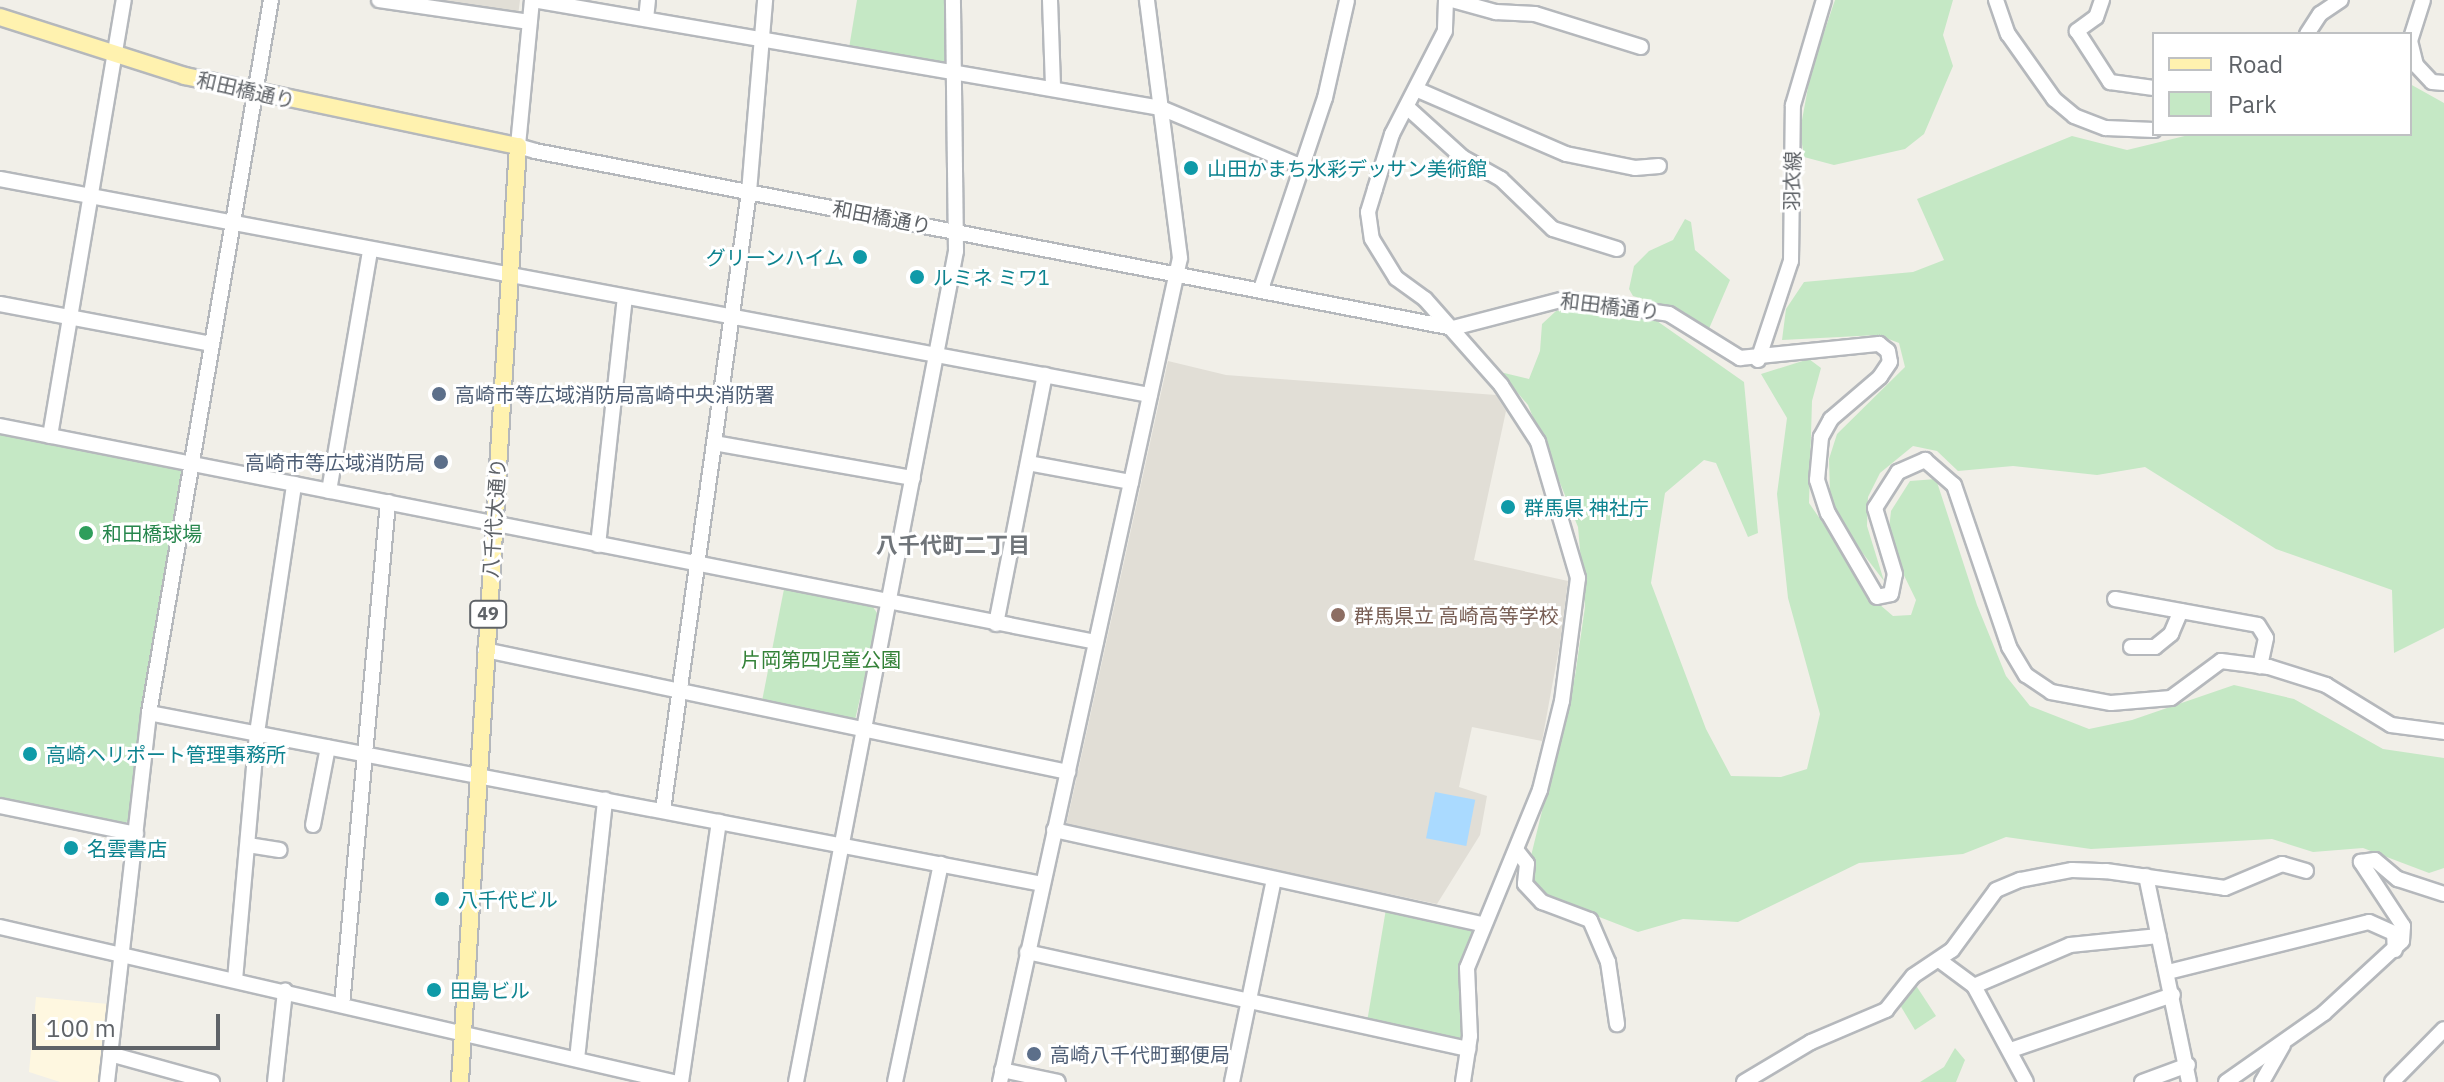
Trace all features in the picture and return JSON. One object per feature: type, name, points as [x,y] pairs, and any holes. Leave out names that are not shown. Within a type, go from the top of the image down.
[{"type":"main road","name":"和田橋通り","points":[[0,17],[114,57],[254,93],[518,146]]},
{"type":"main road","name":"八千代大通り","points":[[460,1082],[518,146]]},
{"type":"street","points":[[50,436],[124,0]]},
{"type":"street","points":[[107,1082],[149,713],[271,0]]},
{"type":"street","points":[[379,0],[529,22]]},
{"type":"street","points":[[518,146],[533,0],[1161,108],[1302,167]]},
{"type":"street","points":[[646,19],[648,0]]},
{"type":"street","points":[[663,810],[749,192],[765,0]]},
{"type":"street","points":[[796,1082],[938,356],[955,231],[953,0]]},
{"type":"street","points":[[1050,0],[1053,87]]},
{"type":"street","points":[[1058,1082],[1001,1076],[1178,273],[1147,0]]},
{"type":"street","points":[[1261,289],[1302,167],[1347,0]]},
{"type":"street","points":[[1463,1082],[1468,1049],[1467,973],[1482,924],[1517,851],[1540,790],[1562,701],[1578,578],[1538,442],[1501,385],[1453,328],[1396,278],[1372,239],[1368,212],[1392,134],[1418,90],[1445,31],[1449,0],[1496,12],[1535,14],[1641,47]]},
{"type":"street","name":"羽衣線","points":[[1758,360],[1791,261],[1793,105],[1824,0]]},
{"type":"street","points":[[1996,0],[2008,34],[2054,99],[2074,116],[2106,128],[2152,130]]},
{"type":"street","points":[[2102,0],[2096,17],[2077,31],[2110,82],[2152,88]]},
{"type":"street","points":[[2308,32],[2320,14],[2341,0]]},
{"type":"street","points":[[2412,35],[2423,0]]},
{"type":"street","points":[[2412,49],[2416,65],[2432,82],[2444,83]]},
{"type":"street","points":[[1418,90],[1566,154],[1635,168],[1659,166]]},
{"type":"street","points":[[1408,108],[1462,157],[1501,179],[1553,229],[1617,249]]},
{"type":"street","name":"和田橋通り","points":[[518,146],[1453,328],[1564,299],[1669,314],[1722,349],[1758,360]]},
{"type":"street","points":[[0,179],[509,278],[1150,395]]},
{"type":"street","points":[[329,491],[370,250]]},
{"type":"street","points":[[598,545],[625,297]]},
{"type":"street","points":[[0,304],[212,344]]},
{"type":"street","points":[[1758,360],[1860,342],[1879,344],[1888,351],[1890,362],[1880,377],[1831,419],[1821,437],[1817,480],[1828,513],[1877,597],[1891,594],[1895,574],[1875,508],[1898,472],[1925,460],[1954,485],[2009,647],[2026,675],[2051,692],[2069,699],[2143,702],[2171,698],[2221,661],[2260,666],[2326,685],[2391,725],[2444,732]]},
{"type":"street","points":[[996,624],[1045,375]]},
{"type":"street","points":[[0,426],[1096,642]]},
{"type":"street","points":[[714,443],[913,478]]},
{"type":"street","points":[[1028,463],[1131,482]]},
{"type":"street","points":[[235,980],[257,733],[294,484]]},
{"type":"street","points":[[342,1005],[361,753],[388,502]]},
{"type":"street","points":[[2115,599],[2258,625],[2266,638],[2260,666]]},
{"type":"street","points":[[2131,647],[2155,647],[2171,634],[2181,611]]},
{"type":"street","points":[[485,650],[1068,772]]},
{"type":"street","points":[[149,713],[1042,884]]},
{"type":"street","points":[[313,825],[328,747]]},
{"type":"street","points":[[577,1059],[605,800]]},
{"type":"street","points":[[0,806],[136,834]]},
{"type":"street","points":[[681,1082],[719,822]]},
{"type":"street","points":[[1054,830],[1482,924]]},
{"type":"street","points":[[248,845],[280,850]]},
{"type":"street","points":[[1517,851],[1527,864],[1525,884],[1542,902],[1590,920],[1608,962],[1617,1024]]},
{"type":"street","points":[[2226,1082],[2324,1013],[2395,950],[2403,926],[2361,862],[2375,860],[2398,879],[2444,894]]},
{"type":"street","points":[[895,1082],[941,864]]},
{"type":"street","points":[[1744,1082],[1811,1042],[1886,1010],[1913,976],[1939,960],[1978,908],[1996,890],[2020,880],[2072,870],[2146,876],[2225,888],[2282,864],[2306,871]]},
{"type":"street","points":[[2146,876],[2188,1065],[2189,1082]]},
{"type":"street","points":[[1232,1082],[1274,879]]},
{"type":"street","points":[[2168,972],[2369,922],[2394,933],[2395,950]]},
{"type":"street","points":[[0,927],[577,1059],[629,1076],[673,1082]]},
{"type":"street","points":[[1974,986],[2070,945],[2159,936]]},
{"type":"street","points":[[1027,952],[1468,1049]]},
{"type":"street","points":[[1939,960],[1974,986],[2026,1082]]},
{"type":"street","points":[[275,1082],[285,991]]},
{"type":"street","points":[[2011,1050],[2173,995]]},
{"type":"street","points":[[2392,1082],[2444,1029]]},
{"type":"street","points":[[2262,1082],[2287,1038]]},
{"type":"street","points":[[110,1054],[212,1082]]},
{"type":"street","points":[[2142,1082],[2188,1065]]},
{"type":"shaded area","points":[[409,0],[520,0],[518,16]]},
{"type":"shaded area","name":"群馬県立 高崎高等学校","points":[[1168,361],[1226,375],[1496,395],[1506,411],[1474,560],[1568,581],[1560,643],[1542,741],[1472,727],[1459,787],[1487,796],[1480,835],[1437,904],[1066,826]]},
{"type":"shaded area","points":[[36,997],[108,1004],[100,1082],[60,1082],[29,1072]]},
{"type":"green space","points":[[857,0],[953,0],[955,72],[848,54]]},
{"type":"green space","points":[[1835,0],[1953,0],[1943,35],[1953,66],[1924,134],[1905,149],[1834,165],[1804,157],[1800,131],[1811,71]]},
{"type":"green space","points":[[2412,85],[2444,103],[2444,628],[2394,653],[2392,590],[2276,549],[2145,467],[2097,475],[2013,466],[1958,471],[1937,451],[1913,446],[1880,473],[1868,497],[1867,526],[1884,581],[1838,521],[1830,493],[1829,459],[1837,434],[1905,367],[1899,343],[1878,335],[1782,340],[1786,309],[1804,282],[1913,272],[1944,260],[1917,199],[2072,136],[2127,150],[2185,136],[2412,136]]},
{"type":"green space","points":[[1685,219],[1691,222],[1695,250],[1730,280],[1708,331],[1676,309],[1633,296],[1629,289],[1634,266],[1649,251],[1673,240]]},
{"type":"green space","points":[[1583,307],[1657,321],[1744,382],[1758,533],[1748,537],[1716,463],[1704,460],[1665,493],[1651,583],[1706,729],[1731,776],[1781,777],[1807,769],[1820,714],[1788,598],[1777,494],[1787,418],[1761,374],[1809,359],[1821,368],[1812,401],[1809,503],[1879,604],[1893,616],[1911,615],[1916,600],[1896,559],[1889,529],[1891,511],[1910,481],[1936,479],[1977,605],[2006,676],[2030,706],[2089,729],[2132,720],[2234,685],[2294,699],[2383,749],[2444,758],[2444,868],[2429,873],[2363,848],[2313,852],[2272,839],[2091,849],[2006,837],[1963,854],[1859,863],[1738,922],[1683,919],[1638,932],[1545,896],[1531,883],[1531,856],[1575,676],[1585,607],[1578,527],[1528,405],[1500,372],[1529,379],[1540,351],[1542,324],[1556,311]]},
{"type":"green space","points":[[0,432],[179,468],[183,474],[130,819],[124,824],[0,798]]},
{"type":"green space","name":"片岡第四児童公園","points":[[784,589],[873,607],[879,616],[855,720],[762,701]]},
{"type":"green space","points":[[1386,909],[1475,932],[1466,1035],[1456,1042],[1367,1022]]},
{"type":"green space","points":[[1915,984],[1936,1016],[1915,1030],[1900,1005]]},
{"type":"green space","points":[[1955,1048],[1965,1060],[1956,1082],[1920,1082],[1944,1067]]},
{"type":"water","points":[[1435,792],[1475,800],[1466,846],[1426,838]]},
{"type":"place","name":"山田かまち水彩デッサン美術館","points":[[1191,168]]},
{"type":"place","name":"グリーンハイム","points":[[860,257]]},
{"type":"place","name":"ルミネ ミワ1","points":[[917,277]]},
{"type":"place","name":"高崎市等広域消防局高崎中央消防署","points":[[439,394]]},
{"type":"place","name":"高崎市等広域消防局","points":[[441,462]]},
{"type":"place","name":"群馬県 神社庁","points":[[1508,507]]},
{"type":"place","name":"和田橋球場","points":[[86,533]]},
{"type":"place","name":"群馬県立 高崎高等学校","points":[[1338,615]]},
{"type":"place","name":"高崎ヘリポート管理事務所","points":[[30,754]]},
{"type":"place","name":"名雲書店","points":[[71,848]]},
{"type":"place","name":"八千代ビル","points":[[442,899]]},
{"type":"place","name":"田島ビル","points":[[434,990]]},
{"type":"place","name":"高崎八千代町郵便局","points":[[1034,1054]]},
{"type":"district","name":"八千代町二丁目","points":[[953,545]]}]
